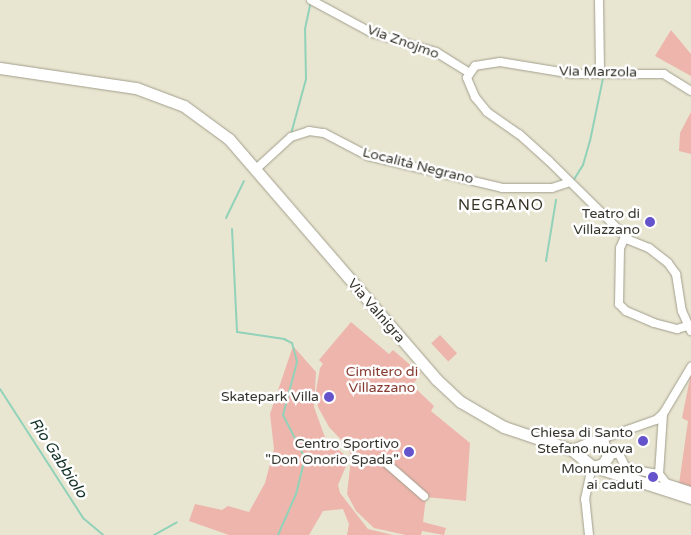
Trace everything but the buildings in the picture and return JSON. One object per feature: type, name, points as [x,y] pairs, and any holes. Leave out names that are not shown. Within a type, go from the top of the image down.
[{"type":"main road","name":"Via Valnigra","points":[[0,68],[106,82],[163,97],[210,123],[255,170],[445,389],[493,422],[572,450],[591,464]]},
{"type":"main road","points":[[572,450],[592,442]]},
{"type":"main road","points":[[592,442],[608,454],[620,473]]},
{"type":"main road","points":[[592,442],[584,450],[591,464],[620,473],[645,484],[691,498]]},
{"type":"main road","points":[[591,464],[608,454]]},
{"type":"street","name":"Via Znojmo","points":[[311,0],[372,33],[436,52],[470,70]]},
{"type":"street","points":[[598,0],[600,74]]},
{"type":"street","name":"Via Marzola","points":[[470,70],[481,64],[500,62],[559,73],[664,74],[691,91]]},
{"type":"street","points":[[470,70],[468,85],[482,107],[519,134],[625,238],[649,248],[668,263],[679,282],[683,315],[689,329],[677,330],[654,323],[619,304],[620,248],[625,238]]},
{"type":"street","name":"Località Negrano","points":[[255,170],[291,137],[309,131],[324,133],[368,156],[502,188],[552,188],[567,183]]},
{"type":"street","points":[[691,367],[663,414],[659,474],[666,483],[691,491]]},
{"type":"street","points":[[592,442],[663,414]]},
{"type":"street","points":[[616,434],[608,454],[620,454],[625,466],[633,470],[659,474]]},
{"type":"street","points":[[385,462],[424,496]]},
{"type":"street","points":[[589,535],[586,499],[591,464]]},
{"type":"green space","points":[[671,30],[691,54],[691,76],[655,56]]},
{"type":"green space","points":[[691,112],[691,154],[679,151],[680,133]]},
{"type":"green space","name":"Centro Sportivo \"Don Onorio Spada\"","points":[[351,322],[389,354],[393,350],[421,374],[412,385],[434,406],[431,411],[470,443],[466,501],[426,497],[423,522],[446,528],[444,535],[422,531],[421,535],[406,535],[374,528],[356,511],[347,494],[351,459],[349,448],[329,427],[318,407],[316,391],[320,368],[323,364],[319,360]]},
{"type":"green space","points":[[440,335],[457,353],[448,361],[431,343]]},
{"type":"green space","points":[[293,346],[316,372],[314,407],[326,440],[345,455],[346,466],[338,485],[340,493],[368,529],[393,535],[347,535],[349,524],[343,509],[323,511],[309,535],[229,535],[189,521],[195,504],[222,510],[228,506],[249,512],[265,483],[274,449],[270,414]]},
{"type":"green space","points":[[691,373],[691,488],[679,484],[688,421],[682,418]]},
{"type":"waterway","points":[[291,134],[306,79],[305,29],[310,5]]},
{"type":"waterway","points":[[573,181],[583,165],[590,141],[603,78]]},
{"type":"waterway","points":[[226,218],[244,181]]},
{"type":"waterway","points":[[546,261],[556,200]]},
{"type":"waterway","points":[[232,229],[237,332],[284,339],[292,343],[297,362],[283,415],[305,458],[296,494],[278,535]]},
{"type":"waterway","name":"Rio Gabbiolo","points":[[0,389],[83,518],[103,535]]},
{"type":"waterway","points":[[154,535],[177,522]]},
{"type":"place","name":"Teatro di Villazzano","points":[[650,222]]},
{"type":"place","name":"Skatepark Villa","points":[[329,397]]},
{"type":"place","name":"Chiesa di Santo Stefano nuova","points":[[643,441]]},
{"type":"place","name":"Centro Sportivo \"Don Onorio Spada\"","points":[[409,452]]},
{"type":"place","name":"Monumento ai caduti","points":[[653,477]]},
{"type":"district","name":"NEGRANO","points":[[501,206]]},
{"type":"park label","name":"Cimitero di Villazzano","points":[[382,380]]}]
